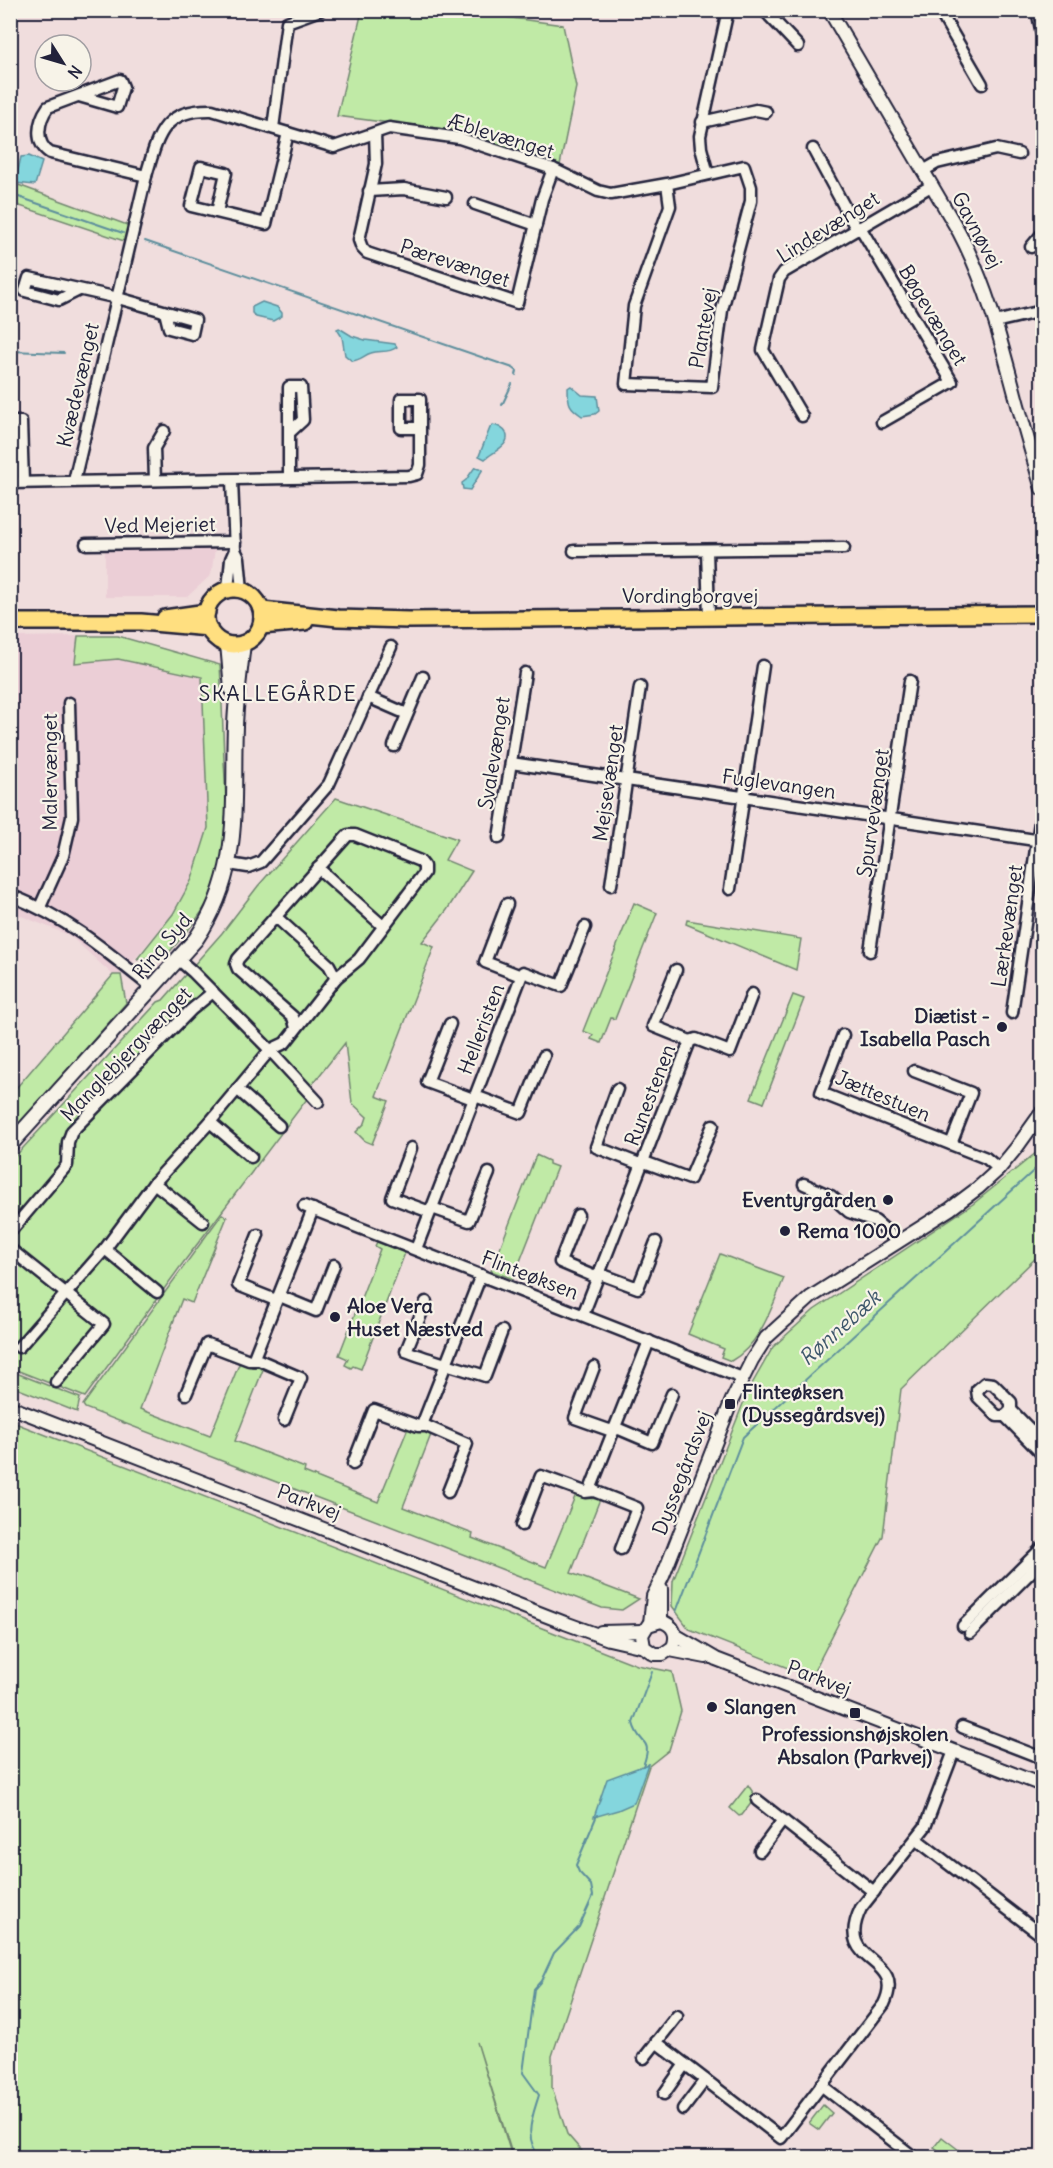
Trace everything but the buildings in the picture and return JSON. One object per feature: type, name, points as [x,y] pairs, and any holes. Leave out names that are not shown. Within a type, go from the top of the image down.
[{"type":"main road","points":[[235,590],[255,597],[262,610],[261,626],[256,635],[236,644],[215,636],[209,628],[207,612],[213,599],[219,593],[235,590]]},
{"type":"main road","name":"Vordingborgvej","points":[[262,610],[338,618]]},
{"type":"main road","points":[[141,622],[207,612]]},
{"type":"main road","name":"Vordingborgvej","points":[[261,626],[338,618],[1042,614]]},
{"type":"main road","points":[[10,622],[141,622],[209,628]]},
{"type":"main road","name":"Ring Syd","points":[[10,1145],[178,959],[206,924],[219,896],[229,864],[234,828],[236,644]]},
{"type":"street","points":[[273,128],[287,22],[320,10]]},
{"type":"street","points":[[708,174],[700,136],[728,10]]},
{"type":"street","points":[[764,10],[798,46]]},
{"type":"street","name":"Gavnøvej","points":[[829,10],[975,264],[984,285],[1042,489]]},
{"type":"street","points":[[939,10],[982,84]]},
{"type":"street","points":[[1037,10],[1042,34]]},
{"type":"street","points":[[79,96],[48,107],[43,114],[39,138],[45,150],[146,176]]},
{"type":"street","name":"Æblevænget","points":[[146,176],[156,139],[163,129],[184,113],[212,110],[334,147],[389,128],[459,138],[553,169],[598,191]]},
{"type":"street","points":[[702,122],[756,110],[766,112]]},
{"type":"street","points":[[217,212],[226,173],[201,166],[191,206],[266,224],[288,133]]},
{"type":"street","name":"Pærevænget","points":[[375,133],[376,164],[358,240],[362,248],[368,253],[517,303],[536,225],[553,169]]},
{"type":"street","points":[[813,149],[858,228]]},
{"type":"street","points":[[923,171],[937,163],[996,149],[1019,154]]},
{"type":"street","name":"Plantevej","points":[[598,191],[620,194],[744,166],[751,187],[751,201],[722,310],[712,387],[626,384],[634,306],[670,206],[667,184]]},
{"type":"street","name":"Kvædevænget","points":[[74,481],[146,176]]},
{"type":"street","name":"Lindevænget","points":[[802,416],[763,350],[779,279],[784,272],[931,186]]},
{"type":"street","points":[[369,191],[404,189],[446,197]]},
{"type":"street","points":[[475,204],[536,225]]},
{"type":"street","name":"Bøgevænget","points":[[858,228],[952,381],[882,422]]},
{"type":"street","points":[[1031,246],[1042,234]]},
{"type":"street","points":[[79,290],[118,298],[165,312]]},
{"type":"street","points":[[995,322],[1042,311]]},
{"type":"street","points":[[10,422],[21,422],[23,483]]},
{"type":"street","points":[[10,483],[232,481],[409,476],[417,474],[420,465],[419,428]]},
{"type":"street","points":[[154,480],[153,448],[164,431]]},
{"type":"street","points":[[289,478],[290,432]]},
{"type":"street","points":[[232,481],[235,546],[231,559],[235,590]]},
{"type":"street","name":"Ved Mejeriet","points":[[86,544],[235,546]]},
{"type":"street","points":[[574,551],[844,548]]},
{"type":"street","points":[[707,550],[709,617]]},
{"type":"street","points":[[229,864],[248,867],[261,862],[329,783],[391,647]]},
{"type":"street","points":[[730,889],[763,666]]},
{"type":"street","name":"Svalevænget","points":[[500,838],[525,673]]},
{"type":"street","points":[[394,746],[423,677]]},
{"type":"street","name":"Spurvevænget","points":[[870,951],[910,681]]},
{"type":"street","name":"Mejsevænget","points":[[611,885],[640,687]]},
{"type":"street","points":[[368,697],[407,714]]},
{"type":"street","name":"Malervænget","points":[[40,907],[63,856],[72,818],[69,703]]},
{"type":"street","name":"Fuglevangen","points":[[511,763],[1040,840]]},
{"type":"street","name":"Lærkevænget","points":[[1012,1013],[1040,840],[1042,808]]},
{"type":"street","points":[[20,1347],[105,1249],[154,1183],[210,1122],[270,1050],[285,1043],[336,978],[359,959],[424,873],[424,867],[420,861],[355,835],[348,835],[238,960],[236,964],[238,969],[293,1017],[296,1028]]},
{"type":"street","points":[[318,868],[383,927]]},
{"type":"street","points":[[10,895],[40,907],[89,936],[152,988]]},
{"type":"street","name":"Helleristen","points":[[507,904],[485,962],[521,976]]},
{"type":"street","points":[[276,917],[329,964],[336,978]]},
{"type":"street","name":"Helleristen","points":[[416,1249],[523,972],[561,986],[585,927]]},
{"type":"street","name":"Manglebjergvænget","points":[[178,959],[270,1050],[318,1102]]},
{"type":"street","name":"Runestenen","points":[[676,970],[653,1026],[690,1041],[696,1039],[730,1052],[752,994]]},
{"type":"street","name":"Manglebjergvænget","points":[[10,1232],[67,1165],[68,1142],[72,1131],[190,1010],[213,992]]},
{"type":"street","name":"Helleristen","points":[[450,1024],[427,1082],[521,1113],[544,1056]]},
{"type":"street","name":"Jættestuen","points":[[843,1035],[821,1093],[986,1158],[999,1169]]},
{"type":"street","name":"Runestenen","points":[[583,1315],[690,1041]]},
{"type":"street","name":"Jættestuen","points":[[914,1071],[971,1093],[951,1144]]},
{"type":"street","points":[[237,1089],[279,1126]]},
{"type":"street","name":"Runestenen","points":[[617,1089],[596,1147],[637,1163],[647,1163],[690,1179],[713,1125]]},
{"type":"street","name":"Dyssegårdsvej","points":[[651,1625],[660,1599],[663,1576],[742,1378],[766,1338],[811,1297],[950,1209],[999,1169],[1042,1112]]},
{"type":"street","points":[[210,1122],[251,1157]]},
{"type":"street","points":[[411,1148],[392,1198],[469,1221],[489,1173]]},
{"type":"street","points":[[154,1183],[202,1222]]},
{"type":"street","points":[[804,1184],[831,1196],[849,1212],[875,1221],[897,1243]]},
{"type":"street","name":"Flinteøksen","points":[[278,1298],[308,1207],[742,1378]]},
{"type":"street","points":[[578,1215],[560,1262],[593,1276],[603,1275],[638,1288],[656,1242]]},
{"type":"street","points":[[258,1235],[238,1285],[273,1299],[282,1297],[316,1311],[334,1265]]},
{"type":"street","points":[[10,1249],[104,1324],[56,1382]]},
{"type":"street","points":[[105,1249],[157,1292]]},
{"type":"street","points":[[422,1425],[481,1275]]},
{"type":"street","points":[[253,1360],[278,1298]]},
{"type":"street","points":[[426,1302],[406,1351],[485,1377],[502,1331]]},
{"type":"street","points":[[590,1490],[649,1341]]},
{"type":"street","points":[[186,1394],[207,1344],[301,1377],[284,1420]]},
{"type":"street","points":[[594,1367],[574,1418],[614,1431],[619,1429],[652,1443],[672,1394]]},
{"type":"street","name":"Parkvej","points":[[10,1407],[565,1623],[609,1639],[644,1647]]},
{"type":"street","points":[[353,1464],[374,1410],[418,1426],[422,1425],[467,1444],[448,1492]]},
{"type":"street","points":[[1042,1442],[1008,1413],[1042,1454]]},
{"type":"street","points":[[522,1525],[541,1476],[585,1492],[590,1490],[637,1508],[621,1549]]},
{"type":"street","points":[[1042,1548],[967,1629],[1042,1561]]},
{"type":"street","points":[[651,1625],[672,1627],[675,1635],[675,1643],[663,1654],[654,1654],[644,1647],[642,1639],[651,1625]]},
{"type":"street","name":"Parkvej","points":[[594,1632],[651,1625]]},
{"type":"street","name":"Parkvej","points":[[675,1635],[716,1659],[1042,1785]]},
{"type":"street","name":"Parkvej","points":[[670,1650],[716,1659]]},
{"type":"street","points":[[962,1727],[1042,1758]]},
{"type":"street","points":[[656,2042],[782,2138],[884,2004],[889,1986],[888,1977],[859,1949],[854,1930],[855,1920],[861,1908],[925,1827],[954,1751]]},
{"type":"street","points":[[757,1800],[874,1892]]},
{"type":"street","points":[[760,1851],[783,1820]]},
{"type":"street","points":[[916,1839],[1040,1934]]},
{"type":"street","points":[[644,2058],[676,2016]]},
{"type":"street","points":[[664,2094],[685,2064]]},
{"type":"street","points":[[683,2109],[705,2080]]},
{"type":"street","points":[[821,2085],[915,2157]]},
{"type":"shaded area","points":[[215,549],[211,575],[187,597],[105,597],[105,550]]},
{"type":"shaded area","points":[[78,636],[75,663],[118,659],[202,677],[208,828],[192,879],[173,914],[121,975],[113,975],[69,935],[11,912],[10,637]]},
{"type":"green space","points":[[362,11],[462,11],[563,25],[576,87],[560,165],[459,132],[337,116]]},
{"type":"green space","points":[[10,182],[130,226],[127,242],[11,203]]},
{"type":"green space","points":[[78,636],[118,636],[220,665],[226,797],[224,850],[215,884],[204,909],[166,956],[137,959],[173,914],[192,879],[208,828],[202,677],[118,659],[75,663]]},
{"type":"green space","points":[[336,798],[457,839],[445,860],[472,871],[447,910],[422,942],[434,947],[376,1096],[389,1101],[372,1144],[356,1132],[365,1123],[367,1117],[352,1103],[345,1043],[311,1086],[307,1099],[85,1397],[11,1368],[10,1162],[158,1002],[163,1000],[222,933],[258,886]]},
{"type":"green space","points":[[634,903],[657,913],[615,1019],[611,1018],[601,1043],[591,1039],[593,1035],[583,1031]]},
{"type":"green space","points":[[687,920],[801,939],[796,970],[686,924]]},
{"type":"green space","points":[[113,975],[121,975],[126,1003],[11,1134],[11,1094]]},
{"type":"green space","points":[[793,995],[804,999],[764,1103],[751,1098]]},
{"type":"green space","points":[[1042,1148],[1042,1252],[901,1389],[883,1536],[811,1677],[689,1629],[672,1606],[673,1581],[748,1391],[773,1347],[814,1310],[973,1204]]},
{"type":"green space","points":[[536,1155],[557,1167],[513,1279],[491,1271]]},
{"type":"green space","points":[[222,1214],[227,1217],[192,1303],[182,1299],[140,1409],[210,1436],[240,1362],[253,1367],[264,1367],[235,1441],[305,1468],[304,1472],[378,1502],[408,1428],[421,1432],[432,1432],[403,1507],[473,1534],[472,1538],[546,1567],[576,1494],[583,1498],[600,1499],[571,1573],[639,1599],[622,1610],[602,1608],[85,1408],[83,1405]]},
{"type":"green space","points":[[377,1242],[405,1253],[361,1369],[353,1366],[351,1368],[345,1365],[348,1359],[339,1355],[380,1249],[375,1246]]},
{"type":"green space","points":[[720,1254],[784,1278],[770,1313],[757,1335],[741,1354],[731,1361],[721,1357],[724,1349],[688,1334]]},
{"type":"green space","points":[[11,1371],[80,1398],[77,1412],[11,1386]]},
{"type":"green space","points":[[10,1421],[637,1665],[672,1672],[681,1711],[669,1750],[649,1766],[552,2056],[552,2088],[567,2134],[587,2157],[513,2157],[477,2042],[512,2157],[11,2157]]},
{"type":"green space","points":[[748,1785],[756,1797],[739,1816],[730,1808]]},
{"type":"green space","points":[[823,2105],[832,2113],[819,2130],[809,2123]]},
{"type":"green space","points":[[942,2137],[959,2150],[953,2157],[948,2157],[934,2147]]},
{"type":"water","points":[[29,156],[42,162],[35,185],[15,183],[21,157]]},
{"type":"water","points":[[262,302],[277,307],[282,316],[273,321],[256,317],[252,313],[252,307]]},
{"type":"water","points":[[337,329],[352,336],[395,344],[397,347],[371,353],[352,361],[345,355],[342,337]]},
{"type":"water","points":[[571,386],[582,395],[597,396],[599,411],[582,416],[574,410],[568,398],[568,388]]},
{"type":"water","points":[[493,425],[505,431],[507,437],[504,445],[485,459],[479,456]]},
{"type":"water","points":[[475,467],[483,469],[470,490],[463,489],[462,483]]},
{"type":"water","points":[[648,1764],[634,1803],[594,1817],[607,1779]]},
{"type":"waterway","points":[[10,194],[123,233]]},
{"type":"waterway","points":[[145,241],[513,368],[517,371],[516,375]]},
{"type":"waterway","points":[[10,351],[64,353]]},
{"type":"waterway","points":[[502,405],[512,384]]},
{"type":"waterway","name":"Rønnebæk","points":[[676,1612],[743,1437],[1042,1163]]},
{"type":"waterway","name":"Rønnebæk","points":[[643,1766],[647,1750],[633,1723],[652,1672]]},
{"type":"waterway","name":"Rønnebæk","points":[[540,2158],[530,2135],[539,2095],[523,2073],[534,1989],[541,1981],[554,1953],[579,1927],[593,1896],[591,1885],[576,1865],[597,1815]]},
{"type":"place","name":"Diætist - Isabella Pasch","points":[[1002,1027]]},
{"type":"place","name":"Eventyrgården","points":[[888,1200]]},
{"type":"place","name":"Rema 1000","points":[[785,1231]]},
{"type":"place","name":"Aloe Vera Huset Næstved","points":[[335,1317]]},
{"type":"place","name":"Flinteøksen (Dyssegårdsvej)","points":[[730,1404]]},
{"type":"place","name":"Slangen","points":[[712,1707]]},
{"type":"place","name":"Professionshøjskolen Absalon (Parkvej)","points":[[855,1713]]},
{"type":"district","name":"SKALLEGÅRDE","points":[[278,694]]}]
